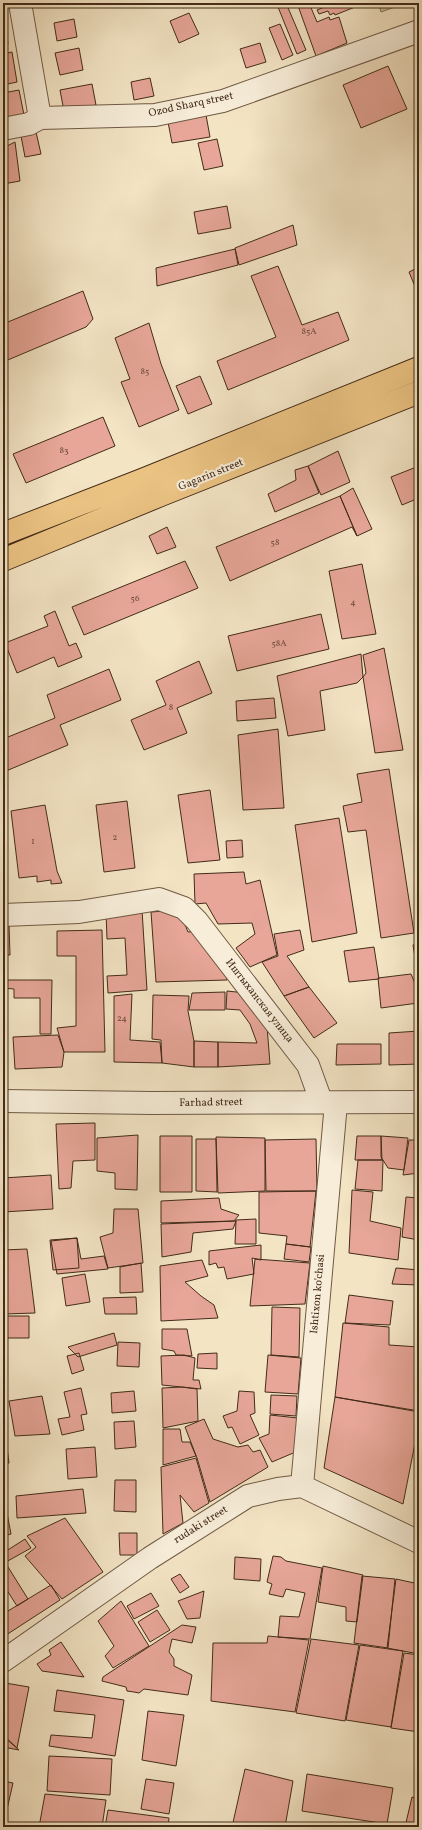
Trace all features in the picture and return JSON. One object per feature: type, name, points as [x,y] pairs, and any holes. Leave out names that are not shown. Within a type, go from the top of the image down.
[{"type":"main road","name":"Gagarin street","points":[[3,534],[419,368]]},
{"type":"main road","name":"Gagarin street","points":[[3,560],[419,392]]},
{"type":"street","points":[[20,3],[40,118]]},
{"type":"street","name":"Ozod Sharq street","points":[[3,129],[29,124],[40,118],[155,115],[223,101],[419,31]]},
{"type":"street","name":"Иштыханская улица","points":[[3,914],[79,912],[159,898],[184,908],[197,921],[308,1065],[329,1102]]},
{"type":"street","name":"Farhad street","points":[[3,1101],[160,1103],[419,1102]]},
{"type":"street","name":"Ishtixon ko'chasi","points":[[302,1486],[329,1102]]},
{"type":"street","points":[[302,1486],[419,1542]]},
{"type":"street","name":"rudaki street","points":[[3,1661],[150,1558],[248,1496],[278,1489],[302,1486]]},
{"type":"green space","points":[[378,3],[406,3],[381,12]]},
{"type":"building","points":[[182,3],[195,3],[183,8]]},
{"type":"building","points":[[286,3],[306,50],[297,54],[278,7]]},
{"type":"building","points":[[297,3],[309,3],[317,22],[329,17],[330,20],[339,17],[347,43],[316,56]]},
{"type":"building","points":[[331,3],[354,3],[355,7],[335,15],[334,13],[330,15],[328,11],[319,14],[317,10],[332,4]]},
{"type":"building","points":[[189,13],[199,34],[179,43],[170,21]]},
{"type":"building","points":[[3,16],[8,44],[3,45]]},
{"type":"building","points":[[74,19],[77,37],[57,41],[54,23]]},
{"type":"building","points":[[280,24],[293,55],[282,60],[269,28]]},
{"type":"building","points":[[260,43],[266,62],[246,68],[240,49]]},
{"type":"building","points":[[79,48],[83,70],[60,75],[55,53]]},
{"type":"building","points":[[12,52],[17,82],[3,85],[3,54]]},
{"type":"building","points":[[388,66],[407,109],[361,128],[343,85]]},
{"type":"building","points":[[150,78],[154,96],[134,100],[131,82]]},
{"type":"building","points":[[92,84],[96,105],[64,111],[60,90]]},
{"type":"building","points":[[19,90],[24,115],[5,119],[3,93]]},
{"type":"building","points":[[206,115],[210,137],[172,143],[168,122]]},
{"type":"building","points":[[36,132],[41,154],[25,157],[21,136]]},
{"type":"building","points":[[217,139],[223,166],[204,170],[198,143]]},
{"type":"building","points":[[15,142],[20,181],[3,184],[3,148]]},
{"type":"building","points":[[227,206],[231,228],[198,234],[194,212]]},
{"type":"building","points":[[293,225],[297,245],[239,265],[235,248]]},
{"type":"building","points":[[235,249],[238,265],[157,286],[156,268]]},
{"type":"building","points":[[278,266],[302,325],[338,312],[349,340],[228,390],[217,361],[276,337],[251,276]]},
{"type":"building","points":[[419,267],[419,296],[409,272]]},
{"type":"building","points":[[83,291],[93,319],[86,327],[3,362],[3,324]]},
{"type":"building","points":[[149,323],[161,364],[179,410],[139,427],[121,382],[130,379],[115,338]]},
{"type":"building","points":[[200,376],[212,404],[188,414],[176,386]]},
{"type":"building","points":[[103,417],[115,446],[26,483],[13,454]]},
{"type":"building","points":[[338,451],[350,482],[321,495],[308,466]]},
{"type":"building","points":[[308,466],[319,493],[275,512],[268,494],[296,480],[295,470]]},
{"type":"building","points":[[419,466],[419,498],[402,505],[391,477]]},
{"type":"building","points":[[353,488],[372,529],[357,536],[340,496]]},
{"type":"building","points":[[340,496],[357,536],[352,527],[230,581],[216,547]]},
{"type":"building","points":[[167,527],[176,547],[157,554],[149,536]]},
{"type":"building","points":[[185,561],[198,588],[84,635],[72,607]]},
{"type":"building","points":[[362,564],[376,634],[342,639],[329,571]]},
{"type":"building","points":[[55,611],[69,646],[76,643],[82,657],[58,667],[54,657],[17,673],[5,643],[48,626],[44,616]]},
{"type":"building","points":[[321,614],[329,649],[237,671],[228,636]]},
{"type":"building","points":[[384,648],[403,750],[375,753],[363,677],[366,673],[363,655]]},
{"type":"building","points":[[361,654],[363,677],[357,683],[320,691],[325,730],[288,736],[277,676]]},
{"type":"building","points":[[199,661],[212,693],[177,708],[187,733],[144,750],[131,720],[166,705],[156,681]]},
{"type":"building","points":[[109,669],[121,700],[60,725],[68,745],[6,771],[3,765],[3,739],[55,718],[47,695]]},
{"type":"building","points":[[274,698],[276,718],[237,721],[236,701]]},
{"type":"building","points":[[278,729],[284,808],[243,810],[238,735]]},
{"type":"building","points":[[389,769],[414,933],[381,938],[366,830],[348,832],[343,806],[362,802],[357,774]]},
{"type":"building","points":[[210,790],[220,860],[188,863],[178,795]]},
{"type":"building","points":[[127,801],[135,868],[104,872],[96,805]]},
{"type":"building","points":[[45,805],[57,871],[62,883],[51,884],[51,880],[37,882],[37,876],[19,878],[11,811]]},
{"type":"building","points":[[339,818],[357,933],[312,942],[295,825]]},
{"type":"building","points":[[242,840],[243,857],[227,858],[226,841]]},
{"type":"building","points":[[244,872],[246,884],[260,880],[277,955],[250,967],[236,948],[255,934],[252,923],[218,924],[206,903],[195,904],[194,874]]},
{"type":"building","points":[[142,910],[147,990],[108,993],[107,976],[127,975],[125,938],[107,939],[106,912]]},
{"type":"building","points":[[179,910],[188,932],[198,931],[227,967],[227,980],[156,982],[151,912]]},
{"type":"building","points":[[3,924],[9,924],[10,955],[3,955]]},
{"type":"building","points":[[102,930],[105,1052],[64,1052],[57,1028],[76,1026],[76,956],[57,956],[57,931]]},
{"type":"building","points":[[300,930],[304,950],[287,956],[309,987],[284,996],[262,962],[278,956],[274,934]]},
{"type":"building","points":[[419,943],[419,975],[418,975],[413,945]]},
{"type":"building","points":[[374,947],[379,979],[349,982],[344,951]]},
{"type":"building","points":[[411,974],[417,988],[418,1003],[381,1008],[378,978]]},
{"type":"building","points":[[3,980],[52,980],[51,1034],[40,1034],[40,998],[14,998],[14,989],[3,988]]},
{"type":"building","points":[[309,987],[337,1023],[314,1038],[284,996]]},
{"type":"building","points":[[227,991],[246,993],[267,1026],[270,1064],[218,1067],[218,1042],[257,1043],[250,1024],[240,1010],[226,1009]]},
{"type":"building","points":[[225,992],[225,1010],[189,1010],[192,993]]},
{"type":"building","points":[[132,994],[130,1040],[160,1042],[162,1063],[114,1062],[114,996]]},
{"type":"building","points":[[153,995],[189,996],[188,1011],[194,1041],[194,1067],[162,1063],[161,1040],[152,1039]]},
{"type":"building","points":[[3,1029],[6,1029],[6,1054],[3,1054]]},
{"type":"building","points":[[419,1031],[419,1064],[389,1065],[389,1033]]},
{"type":"building","points":[[58,1035],[64,1052],[62,1067],[15,1069],[13,1037]]},
{"type":"building","points":[[194,1041],[218,1042],[218,1067],[194,1067]]},
{"type":"building","points":[[337,1044],[381,1044],[381,1064],[336,1065]]},
{"type":"building","points":[[95,1123],[95,1160],[73,1161],[71,1188],[59,1189],[56,1124]]},
{"type":"building","points":[[138,1135],[137,1190],[115,1189],[115,1173],[97,1171],[97,1138]]},
{"type":"building","points":[[160,1136],[192,1136],[192,1192],[160,1192]]},
{"type":"building","points":[[357,1136],[381,1136],[382,1160],[355,1160]]},
{"type":"building","points":[[381,1136],[408,1138],[404,1170],[388,1168],[381,1157]]},
{"type":"building","points":[[216,1137],[265,1138],[265,1191],[218,1193]]},
{"type":"building","points":[[196,1139],[216,1139],[217,1192],[196,1191]]},
{"type":"building","points":[[316,1139],[317,1191],[266,1191],[265,1140]]},
{"type":"building","points":[[409,1140],[419,1140],[419,1173],[403,1175]]},
{"type":"building","points":[[358,1160],[383,1160],[382,1191],[355,1189]]},
{"type":"building","points":[[51,1175],[53,1209],[3,1212],[3,1178]]},
{"type":"building","points":[[352,1190],[373,1192],[370,1221],[401,1228],[398,1260],[349,1253]]},
{"type":"building","points":[[316,1191],[310,1247],[286,1244],[287,1236],[259,1233],[259,1192]]},
{"type":"building","points":[[406,1197],[419,1198],[419,1240],[402,1237]]},
{"type":"building","points":[[219,1198],[221,1209],[239,1215],[234,1221],[161,1223],[161,1201]]},
{"type":"building","points":[[114,1209],[138,1209],[143,1263],[108,1268],[100,1237],[113,1233]]},
{"type":"building","points":[[256,1219],[256,1244],[235,1244],[236,1220]]},
{"type":"building","points":[[236,1221],[233,1229],[193,1233],[191,1252],[162,1257],[161,1224]]},
{"type":"building","points":[[77,1238],[79,1268],[53,1270],[50,1240]]},
{"type":"building","points":[[77,1238],[81,1259],[104,1256],[108,1269],[57,1274],[51,1241]]},
{"type":"building","points":[[286,1244],[311,1247],[309,1262],[284,1259]]},
{"type":"building","points":[[261,1245],[261,1260],[252,1258],[254,1274],[227,1279],[224,1267],[218,1268],[216,1263],[209,1265],[209,1251]]},
{"type":"building","points":[[27,1249],[35,1313],[4,1314],[3,1250]]},
{"type":"building","points":[[255,1259],[310,1263],[305,1304],[250,1306]]},
{"type":"building","points":[[202,1260],[208,1276],[185,1282],[214,1305],[218,1318],[161,1321],[160,1266]]},
{"type":"building","points":[[141,1263],[143,1292],[120,1293],[120,1267]]},
{"type":"building","points":[[396,1268],[419,1270],[419,1285],[392,1284]]},
{"type":"building","points":[[85,1274],[90,1302],[66,1306],[62,1278]]},
{"type":"building","points":[[349,1295],[393,1301],[390,1325],[345,1323]]},
{"type":"building","points":[[136,1297],[137,1314],[105,1314],[103,1298]]},
{"type":"building","points":[[272,1307],[300,1308],[299,1357],[271,1355]]},
{"type":"building","points":[[4,1316],[29,1316],[29,1338],[4,1338]]},
{"type":"building","points":[[343,1323],[389,1327],[389,1345],[419,1347],[419,1411],[335,1397]]},
{"type":"building","points":[[162,1329],[187,1329],[192,1356],[176,1355],[174,1351],[162,1349]]},
{"type":"building","points":[[114,1333],[117,1345],[78,1357],[68,1347]]},
{"type":"building","points":[[118,1342],[140,1343],[139,1367],[117,1366]]},
{"type":"building","points":[[79,1353],[84,1370],[72,1374],[67,1356]]},
{"type":"building","points":[[217,1353],[217,1369],[197,1368],[198,1354]]},
{"type":"building","points":[[184,1355],[195,1358],[193,1380],[199,1380],[201,1389],[162,1385],[161,1356]]},
{"type":"building","points":[[268,1355],[301,1358],[298,1394],[265,1392]]},
{"type":"building","points":[[182,1387],[197,1389],[198,1421],[163,1428],[162,1388]]},
{"type":"building","points":[[81,1388],[87,1414],[81,1415],[84,1430],[62,1435],[58,1419],[70,1417],[64,1392]]},
{"type":"building","points":[[134,1391],[136,1411],[112,1413],[111,1393]]},
{"type":"building","points":[[239,1391],[254,1392],[255,1413],[250,1415],[259,1435],[240,1444],[232,1427],[228,1428],[223,1416],[237,1411]]},
{"type":"building","points":[[271,1395],[297,1396],[296,1416],[270,1414]]},
{"type":"building","points":[[42,1396],[50,1434],[15,1436],[9,1401]]},
{"type":"building","points":[[335,1397],[419,1412],[419,1423],[403,1504],[324,1468]]},
{"type":"building","points":[[270,1415],[298,1418],[298,1451],[272,1462],[259,1438],[269,1434]]},
{"type":"building","points":[[204,1419],[213,1439],[238,1447],[248,1445],[253,1452],[260,1450],[268,1467],[210,1502],[197,1458],[185,1427]]},
{"type":"building","points":[[134,1421],[136,1447],[115,1449],[114,1422]]},
{"type":"building","points":[[163,1429],[180,1429],[182,1442],[190,1442],[196,1456],[163,1465]]},
{"type":"building","points":[[3,1432],[5,1432],[9,1463],[3,1464]]},
{"type":"building","points":[[95,1447],[97,1477],[68,1479],[66,1449]]},
{"type":"building","points":[[196,1458],[209,1503],[194,1512],[180,1495],[183,1523],[163,1534],[161,1467]]},
{"type":"building","points":[[4,1465],[6,1506],[3,1506]]},
{"type":"building","points":[[115,1480],[136,1480],[136,1512],[114,1511]]},
{"type":"building","points":[[83,1489],[86,1513],[17,1518],[16,1496]]},
{"type":"building","points":[[6,1508],[11,1534],[3,1536],[3,1509]]},
{"type":"building","points":[[65,1518],[103,1572],[62,1599],[25,1556],[36,1547],[27,1536]]},
{"type":"building","points":[[119,1533],[137,1533],[137,1555],[120,1555]]},
{"type":"building","points":[[25,1539],[31,1548],[6,1562],[3,1558],[3,1553]]},
{"type":"building","points":[[273,1556],[281,1557],[286,1561],[322,1568],[310,1639],[278,1637],[280,1616],[299,1617],[305,1593],[286,1589],[283,1597],[269,1594],[272,1584],[267,1582]]},
{"type":"building","points":[[235,1557],[261,1559],[260,1581],[234,1579]]},
{"type":"building","points":[[3,1559],[28,1599],[17,1606],[3,1584]]},
{"type":"building","points":[[323,1566],[363,1575],[357,1622],[346,1621],[346,1607],[318,1602]]},
{"type":"building","points":[[180,1574],[189,1587],[180,1593],[171,1579]]},
{"type":"building","points":[[362,1576],[395,1579],[388,1648],[354,1643]]},
{"type":"building","points":[[396,1579],[419,1584],[419,1654],[387,1648]]},
{"type":"building","points":[[51,1585],[60,1600],[3,1637],[3,1614]]},
{"type":"building","points":[[204,1591],[200,1618],[187,1619],[178,1601]]},
{"type":"building","points":[[151,1593],[159,1606],[134,1619],[127,1606]]},
{"type":"building","points":[[121,1601],[149,1646],[113,1668],[105,1656],[114,1646],[98,1621]]},
{"type":"building","points":[[157,1610],[170,1630],[150,1642],[138,1622]]},
{"type":"building","points":[[182,1625],[196,1627],[192,1643],[172,1639],[169,1652],[174,1659],[174,1666],[192,1675],[188,1695],[144,1689],[139,1693],[127,1691],[126,1687],[102,1681],[103,1677]]},
{"type":"building","points":[[268,1636],[309,1640],[295,1712],[211,1701],[213,1643],[267,1643]]},
{"type":"building","points":[[311,1639],[359,1645],[345,1721],[296,1713]]},
{"type":"building","points":[[61,1642],[84,1677],[42,1671],[37,1664],[51,1655],[49,1650]]},
{"type":"building","points":[[360,1645],[403,1651],[391,1727],[346,1720]]},
{"type":"building","points":[[404,1653],[419,1655],[419,1732],[391,1728]]},
{"type":"building","points":[[5,1683],[29,1687],[17,1748],[3,1735],[3,1684]]},
{"type":"building","points":[[57,1690],[124,1700],[115,1756],[49,1746],[51,1735],[92,1738],[95,1715],[54,1711]]},
{"type":"building","points":[[148,1711],[184,1715],[176,1766],[142,1760]]},
{"type":"building","points":[[3,1736],[19,1750],[3,1747]]},
{"type":"building","points":[[49,1756],[112,1759],[110,1795],[47,1791]]},
{"type":"building","points":[[245,1769],[293,1781],[285,1827],[232,1827]]},
{"type":"building","points":[[307,1774],[393,1788],[387,1824],[302,1811]]},
{"type":"building","points":[[146,1779],[174,1783],[169,1814],[141,1809]]},
{"type":"building","points":[[3,1781],[13,1783],[3,1827]]},
{"type":"building","points":[[45,1794],[106,1800],[102,1827],[39,1827]]},
{"type":"building","points":[[412,1797],[419,1799],[419,1827],[405,1827]]},
{"type":"building","points":[[108,1810],[169,1818],[168,1827],[105,1827]]}]
